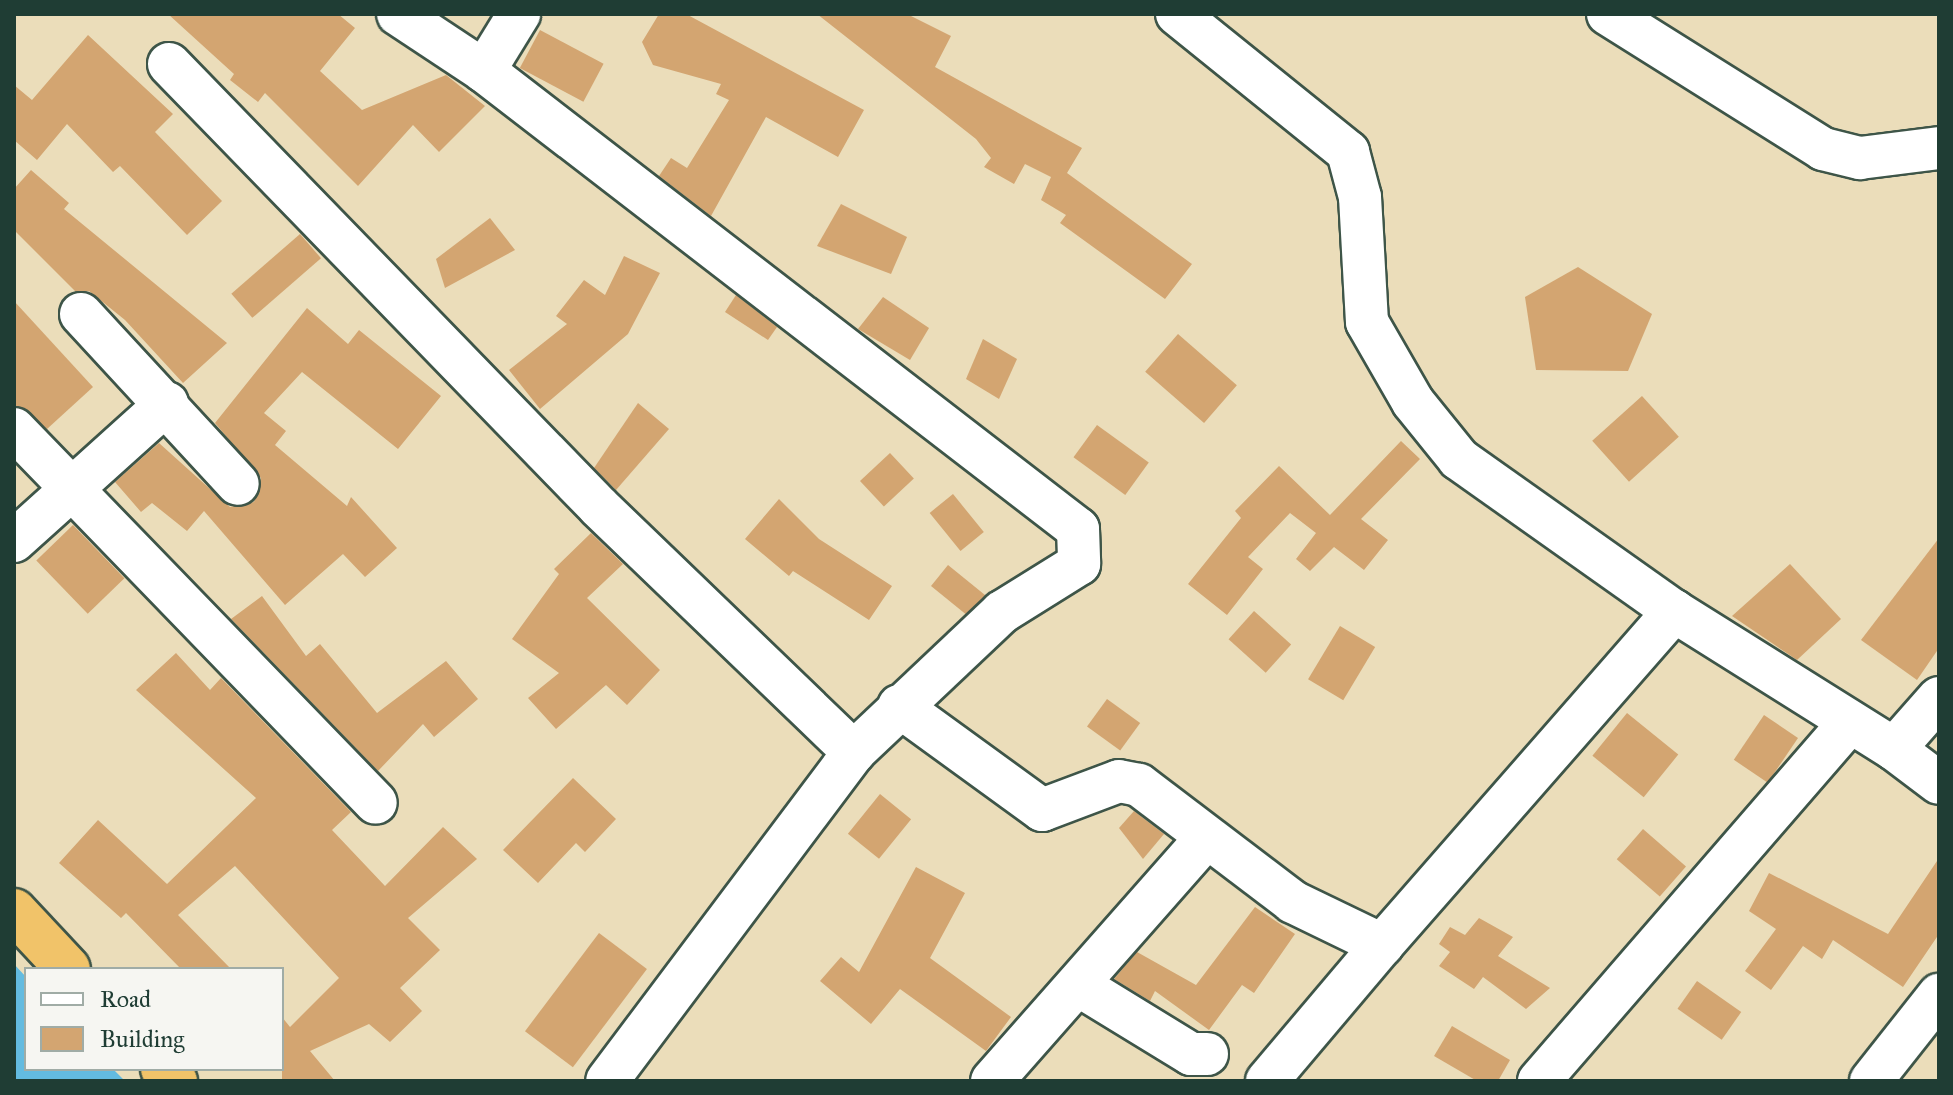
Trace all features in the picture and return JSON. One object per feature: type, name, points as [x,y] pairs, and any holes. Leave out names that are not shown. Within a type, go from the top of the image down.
[{"type":"highway","points":[[14,911],[66,967]]},
{"type":"street","points":[[398,14],[484,71],[1078,529],[1079,564],[1002,612],[899,706],[854,752],[607,1081]]},
{"type":"street","points":[[484,71],[519,14]]},
{"type":"street","points":[[1177,14],[1348,152],[1360,197],[1367,322],[1459,459],[1674,611],[1894,749],[1939,783]]},
{"type":"street","points":[[1608,14],[1823,149],[1860,158],[1939,148]]},
{"type":"street","points":[[169,64],[599,507],[854,752]]},
{"type":"street","points":[[81,314],[167,403],[238,484]]},
{"type":"street","points":[[14,541],[75,490],[167,403]]},
{"type":"street","points":[[14,429],[376,803]]},
{"type":"street","points":[[1267,1081],[1674,611]]},
{"type":"street","points":[[1894,749],[1939,698]]},
{"type":"street","points":[[899,706],[1042,810],[1119,781],[1139,785],[1205,839],[1293,902],[1382,945]]},
{"type":"street","points":[[1539,1081],[1850,722]]},
{"type":"street","points":[[992,1081],[1080,986],[1205,839]]},
{"type":"street","points":[[1080,986],[1191,1054],[1207,1054]]},
{"type":"street","points":[[1871,1081],[1939,995]]},
{"type":"water","points":[[14,964],[24,975],[24,1071],[115,1071],[125,1081],[14,1081]]},
{"type":"building","points":[[168,14],[338,14],[355,28],[320,71],[362,110],[446,75],[485,106],[439,152],[413,125],[358,186],[265,93],[258,102],[230,80],[234,74]]},
{"type":"building","points":[[659,14],[686,14],[864,110],[838,157],[766,117],[711,216],[659,176],[671,158],[687,168],[729,100],[716,94],[721,84],[653,65],[642,42]]},
{"type":"building","points":[[817,14],[907,14],[951,36],[935,67],[1082,148],[1067,173],[1192,264],[1165,299],[1060,223],[1066,215],[1041,200],[1051,177],[1025,164],[1014,184],[984,167],[991,158],[976,139]]},
{"type":"building","points":[[540,30],[604,64],[583,102],[520,68]]},
{"type":"building","points":[[88,35],[173,114],[155,132],[222,201],[187,235],[120,166],[113,172],[67,124],[37,160],[14,140],[14,85],[32,100]]},
{"type":"building","points":[[31,170],[69,203],[64,209],[227,343],[183,383],[125,320],[89,291],[75,291],[14,230],[14,189]]},
{"type":"building","points":[[841,204],[907,237],[891,274],[817,246]]},
{"type":"building","points":[[490,218],[515,250],[445,288],[436,259]]},
{"type":"building","points":[[300,234],[321,258],[252,318],[231,294]]},
{"type":"building","points":[[624,256],[660,273],[628,334],[540,409],[509,370],[567,324],[556,316],[584,280],[605,295]]},
{"type":"building","points":[[1578,267],[1652,314],[1628,371],[1536,370],[1525,297]]},
{"type":"building","points":[[736,295],[777,327],[768,340],[725,312]]},
{"type":"building","points":[[883,297],[929,328],[910,360],[858,329]]},
{"type":"building","points":[[14,301],[93,387],[47,429],[14,406]]},
{"type":"building","points":[[307,308],[348,344],[359,330],[441,396],[398,449],[302,372],[264,413],[286,431],[275,445],[347,506],[351,497],[397,548],[365,577],[343,554],[285,605],[204,511],[187,531],[152,503],[141,512],[115,482],[159,443],[230,507],[254,502],[261,478],[215,423]]},
{"type":"building","points":[[1178,334],[1237,385],[1204,423],[1145,372]]},
{"type":"building","points":[[983,339],[1017,359],[999,399],[966,379]]},
{"type":"building","points":[[1642,396],[1679,437],[1629,482],[1592,441]]},
{"type":"building","points":[[638,403],[669,429],[616,490],[594,468]]},
{"type":"building","points":[[1097,425],[1149,463],[1125,495],[1073,457]]},
{"type":"building","points":[[1401,441],[1420,459],[1361,519],[1388,540],[1364,570],[1334,547],[1310,571],[1296,559],[1316,533],[1290,513],[1248,557],[1263,569],[1227,615],[1188,584],[1241,518],[1235,511],[1279,466],[1330,515]]},
{"type":"building","points":[[890,453],[914,479],[884,507],[860,481]]},
{"type":"building","points":[[953,494],[984,532],[961,551],[930,513]]},
{"type":"building","points":[[779,499],[819,539],[892,586],[869,620],[793,571],[789,576],[745,539]]},
{"type":"building","points":[[73,525],[124,578],[88,614],[36,560]]},
{"type":"building","points":[[591,533],[623,564],[587,598],[660,670],[627,705],[606,685],[556,729],[528,698],[559,673],[512,639],[559,574],[554,569]]},
{"type":"building","points":[[1939,538],[1939,648],[1917,680],[1861,640]]},
{"type":"building","points":[[1790,564],[1841,619],[1797,660],[1732,616]]},
{"type":"building","points":[[948,565],[985,595],[968,616],[931,586]]},
{"type":"building","points":[[262,596],[306,656],[320,644],[377,713],[446,661],[478,699],[434,737],[423,724],[378,771],[231,619]]},
{"type":"building","points":[[1254,611],[1291,644],[1266,673],[1229,639]]},
{"type":"building","points":[[1340,626],[1375,647],[1343,700],[1308,679]]},
{"type":"building","points":[[176,653],[210,690],[221,678],[351,812],[332,830],[385,886],[443,827],[477,859],[408,918],[440,950],[400,988],[422,1011],[390,1042],[369,1024],[310,1051],[335,1081],[282,1081],[284,1020],[290,1027],[339,978],[235,866],[178,915],[229,967],[179,967],[126,913],[121,918],[59,863],[98,820],[167,884],[256,798],[136,690]]},
{"type":"building","points":[[1107,699],[1140,723],[1120,751],[1087,727]]},
{"type":"building","points":[[1627,713],[1678,755],[1644,797],[1592,756]]},
{"type":"building","points":[[1764,715],[1798,738],[1768,783],[1734,760]]},
{"type":"building","points":[[573,778],[616,819],[585,852],[576,843],[538,883],[503,850]]},
{"type":"building","points":[[880,794],[911,819],[879,859],[848,834]]},
{"type":"building","points":[[1134,811],[1164,834],[1143,859],[1119,828]]},
{"type":"building","points":[[1643,829],[1686,866],[1660,897],[1617,859]]},
{"type":"building","points":[[1939,858],[1939,934],[1903,987],[1833,940],[1822,959],[1803,946],[1771,990],[1745,971],[1776,929],[1749,911],[1769,873],[1888,934]]},
{"type":"building","points":[[916,867],[965,893],[930,958],[1011,1017],[986,1051],[900,989],[871,1024],[820,981],[841,957],[859,972]]},
{"type":"building","points":[[1255,907],[1295,934],[1254,993],[1242,985],[1209,1030],[1155,991],[1150,1001],[1114,979],[1137,952],[1196,985]]},
{"type":"building","points":[[1479,918],[1513,937],[1498,956],[1550,988],[1526,1009],[1483,977],[1474,989],[1439,966],[1450,952],[1439,944],[1450,927],[1465,935]]},
{"type":"building","points":[[599,933],[647,969],[573,1067],[525,1031]]},
{"type":"building","points":[[1697,981],[1741,1012],[1722,1040],[1677,1009]]},
{"type":"building","points":[[1452,1026],[1510,1060],[1498,1081],[1477,1081],[1434,1056]]}]
